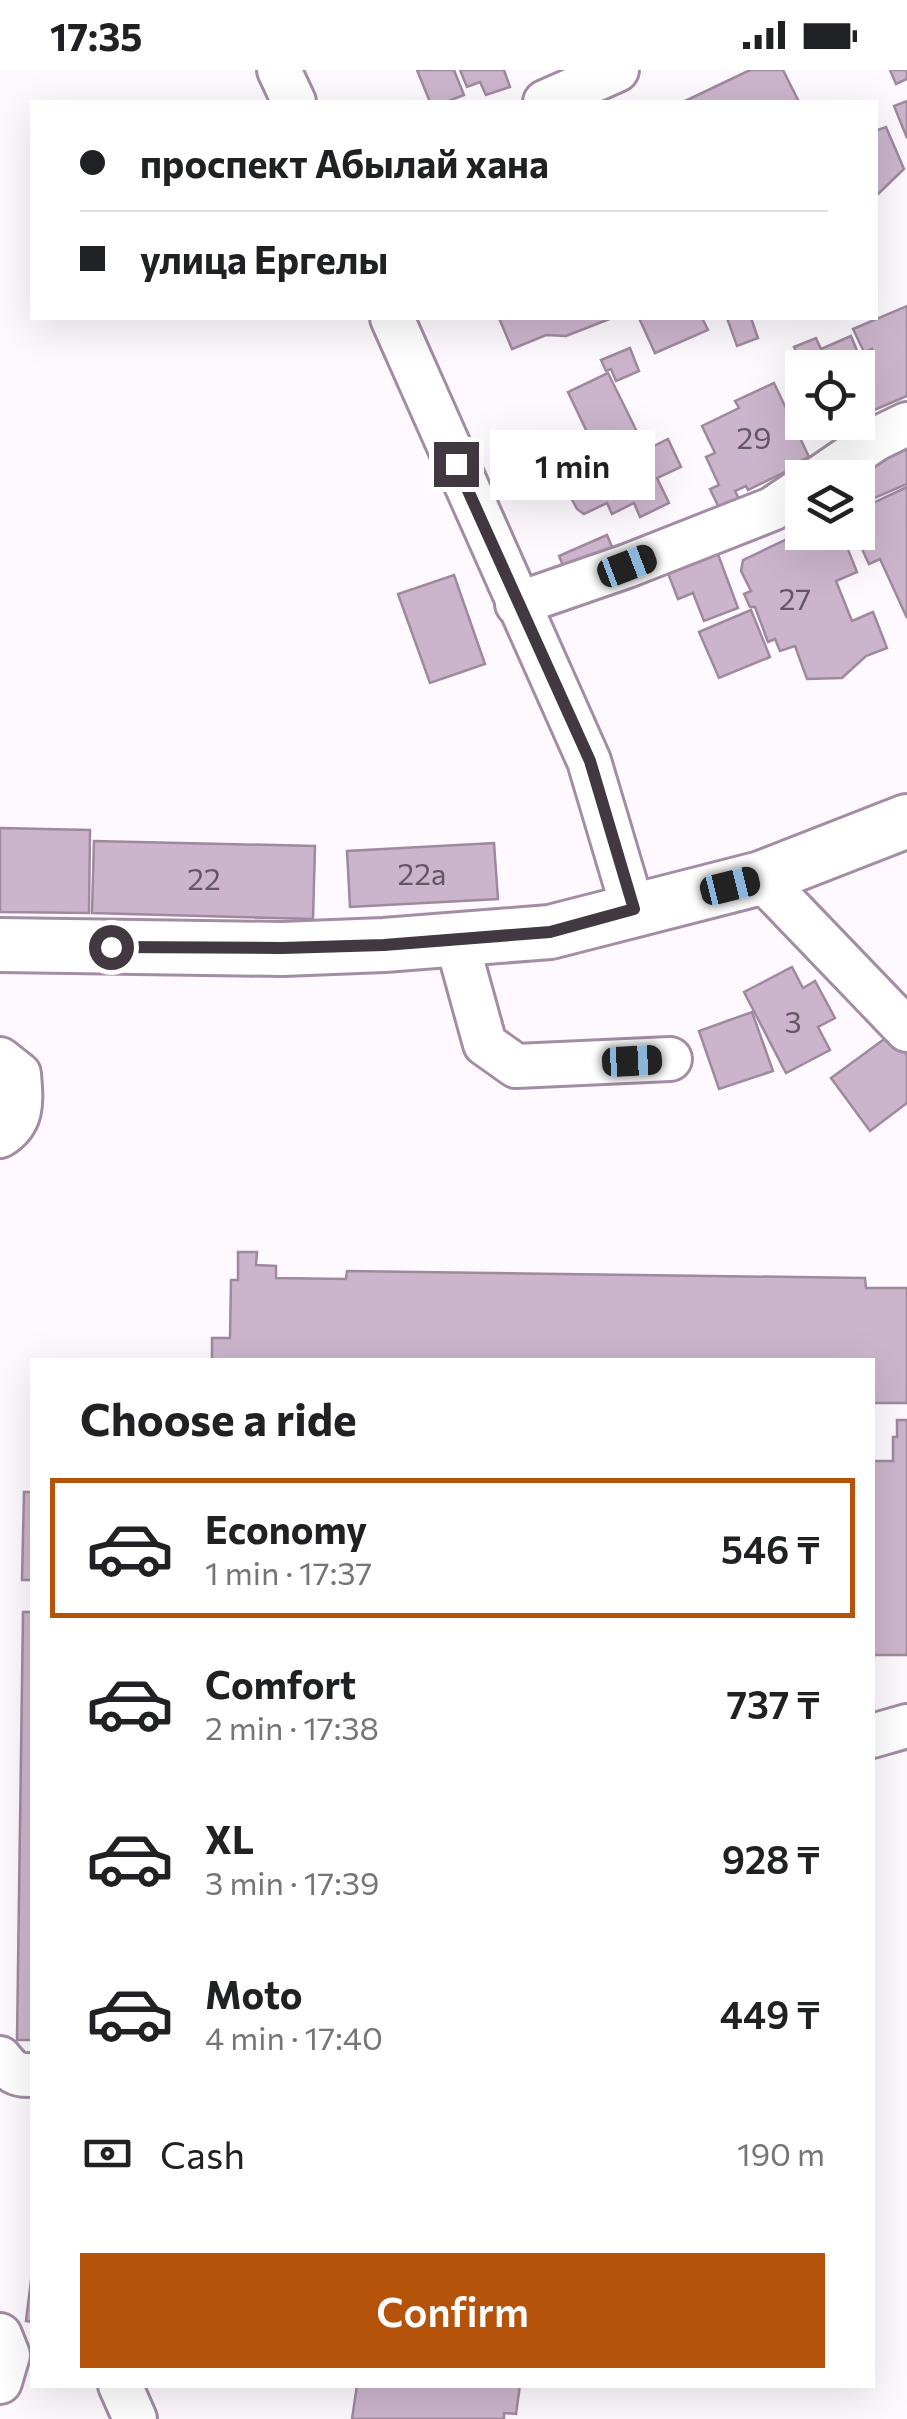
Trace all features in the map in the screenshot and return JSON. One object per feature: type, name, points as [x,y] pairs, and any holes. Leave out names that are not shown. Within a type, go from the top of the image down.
[{"type":"main road","points":[[0,946],[282,948],[550,932],[762,878],[907,821]]},
{"type":"street","points":[[280,70],[293,100]]},
{"type":"street","points":[[549,100],[617,70]]},
{"type":"street","points":[[393,320],[516,604],[590,761],[634,909]]},
{"type":"street","points":[[847,460],[907,424]]},
{"type":"street","points":[[516,604],[627,566],[772,510],[785,501]]},
{"type":"street","points":[[762,878],[907,1030]]},
{"type":"street","points":[[456,940],[485,1044],[516,1066],[670,1059]]},
{"type":"street","points":[[0,1059],[19,1074],[21,1112],[14,1126],[0,1136]]},
{"type":"street","points":[[875,1735],[907,1726]]},
{"type":"street","points":[[0,2058],[10,2071],[30,2075]]},
{"type":"street","points":[[121,2388],[136,2419]]},
{"type":"building","points":[[417,70],[454,70],[464,95],[451,100],[429,100]]},
{"type":"building","points":[[460,70],[504,70],[510,87],[486,95],[480,82],[467,87]]},
{"type":"building","points":[[750,70],[783,70],[798,100],[687,100]]},
{"type":"building","points":[[890,70],[907,70],[907,79],[896,84]]},
{"type":"building","points":[[907,101],[907,138],[894,106]]},
{"type":"building","points":[[886,127],[904,169],[878,194],[878,130]]},
{"type":"building","points":[[907,306],[907,396],[875,410],[875,350],[863,350],[853,329]]},
{"type":"building","points":[[500,320],[607,320],[566,336],[546,335],[512,349]]},
{"type":"building","points":[[640,320],[703,320],[708,330],[655,353]]},
{"type":"building","points":[[728,320],[752,320],[758,338],[737,346]]},
{"type":"building","points":[[851,336],[857,350],[795,350],[794,347],[816,338],[821,349]]},
{"type":"building","points":[[630,348],[639,371],[616,381],[601,360]]},
{"type":"building","points":[[608,373],[646,450],[668,439],[681,467],[657,478],[669,503],[640,517],[634,503],[612,514],[607,503],[584,514],[577,509],[559,475],[567,464],[596,451],[568,392]]},
{"type":"building","points":[[774,383],[785,406],[785,440],[801,440],[809,457],[785,460],[785,472],[748,490],[746,486],[735,491],[743,507],[723,516],[710,489],[719,485],[706,457],[715,453],[702,426],[739,408],[735,401]]},
{"type":"building","points":[[907,449],[907,484],[875,498],[875,462]]},
{"type":"building","points":[[907,487],[907,618],[880,559],[869,564],[862,550],[875,550],[875,502]]},
{"type":"building","points":[[607,535],[615,554],[567,575],[559,556]]},
{"type":"building","points":[[785,540],[785,550],[848,550],[857,572],[836,581],[852,621],[873,612],[887,648],[866,656],[842,678],[807,679],[795,646],[780,651],[775,639],[768,642],[755,607],[750,607],[744,594],[751,591],[741,571],[743,560]]},
{"type":"building","points":[[716,549],[738,608],[704,621],[693,593],[678,599],[666,568]]},
{"type":"building","points":[[454,575],[485,664],[430,683],[398,594]]},
{"type":"building","points":[[751,610],[770,657],[719,678],[699,632]]},
{"type":"building","points":[[0,828],[90,830],[89,913],[0,912]]},
{"type":"building","points":[[94,841],[315,846],[313,919],[92,913]]},
{"type":"building","points":[[494,843],[498,899],[350,907],[347,851]]},
{"type":"building","points":[[792,967],[803,988],[815,981],[835,1018],[818,1027],[830,1050],[786,1073],[744,992]]},
{"type":"building","points":[[752,1012],[773,1071],[719,1089],[699,1031]]},
{"type":"building","points":[[887,1037],[893,1047],[898,1043],[907,1055],[907,1103],[870,1131],[831,1078]]},
{"type":"building","points":[[238,1252],[257,1252],[256,1265],[276,1266],[276,1278],[346,1279],[347,1271],[865,1278],[866,1288],[907,1288],[907,1403],[875,1403],[875,1358],[212,1358],[212,1338],[230,1338],[231,1280],[238,1280]]},
{"type":"building","points":[[897,1420],[907,1420],[907,1655],[875,1655],[875,1461],[893,1461],[893,1437],[897,1437]]},
{"type":"building","points":[[24,1492],[30,1492],[30,1580],[22,1580]]},
{"type":"building","points":[[23,1612],[30,1612],[30,2040],[17,2040]]},
{"type":"building","points":[[30,2288],[30,2322],[26,2321]]},
{"type":"building","points":[[357,2388],[520,2388],[516,2414],[504,2413],[504,2419],[352,2419]]},
{"type":"route","points":[[111,947],[384,945],[550,932],[634,909],[590,761],[456,464]]}]
